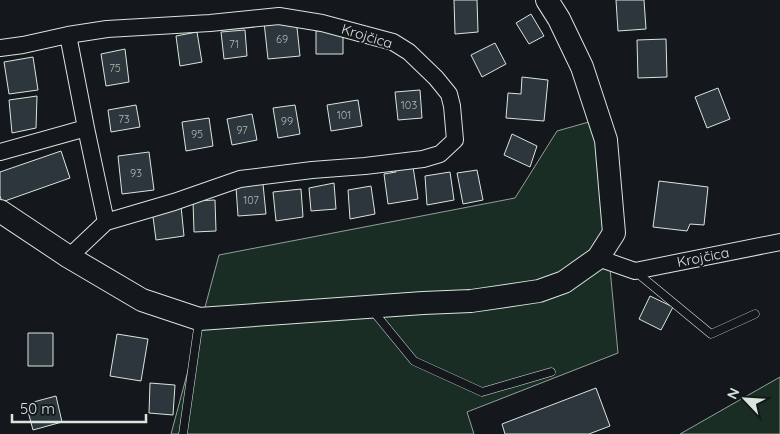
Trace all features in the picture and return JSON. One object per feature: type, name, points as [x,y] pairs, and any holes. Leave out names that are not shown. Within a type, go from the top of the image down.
[{"type":"main road","points":[[0,211],[142,300],[199,319],[471,301],[539,291],[564,282],[598,258],[614,233],[606,140],[582,67],[559,19],[547,0]]},
{"type":"street","name":"Krojčica","points":[[0,48],[107,29],[210,23],[279,16],[367,34],[393,42],[409,52],[436,78],[449,94],[452,106],[454,140],[440,154],[413,160],[240,179],[174,202],[106,222],[69,256]]},
{"type":"street","points":[[68,35],[106,222]]},
{"type":"street","points":[[0,152],[86,128]]},
{"type":"street","name":"Krojčica","points":[[635,271],[780,242]]},
{"type":"street","points":[[598,258],[635,271]]},
{"type":"lane","points":[[635,271],[711,334],[755,314]]},
{"type":"lane","points":[[370,308],[414,361],[482,392],[551,372]]},
{"type":"lane","points":[[183,434],[199,319]]},
{"type":"green space","points":[[596,120],[618,353],[467,412],[474,434],[171,434],[219,255],[515,198],[557,131]]},
{"type":"green space","points":[[780,377],[780,434],[680,434]]},
{"type":"building","points":[[454,0],[477,0],[478,32],[455,34]]},
{"type":"building","points":[[616,0],[644,0],[646,29],[618,31]]},
{"type":"building","points":[[531,14],[544,36],[529,44],[516,23]]},
{"type":"building","points":[[296,18],[300,56],[268,59],[264,22]]},
{"type":"building","points":[[245,30],[247,56],[224,59],[221,32]]},
{"type":"building","points":[[343,30],[343,54],[316,54],[316,31]]},
{"type":"building","points":[[197,32],[202,62],[180,66],[176,36]]},
{"type":"building","points":[[666,39],[667,77],[638,78],[637,40]]},
{"type":"building","points":[[495,43],[506,64],[482,77],[471,55]]},
{"type":"building","points":[[125,49],[129,82],[106,86],[101,54]]},
{"type":"building","points":[[33,57],[38,90],[9,94],[4,62]]},
{"type":"building","points":[[522,77],[548,80],[544,121],[506,118],[508,93],[521,94]]},
{"type":"building","points":[[718,88],[730,119],[707,128],[695,97]]},
{"type":"building","points":[[420,90],[422,118],[398,120],[395,92]]},
{"type":"building","points":[[37,96],[36,128],[12,133],[9,100]]},
{"type":"building","points":[[358,100],[362,126],[331,131],[327,105]]},
{"type":"building","points":[[136,105],[140,127],[111,132],[108,110]]},
{"type":"building","points":[[295,105],[300,134],[278,138],[273,108]]},
{"type":"building","points":[[252,114],[257,140],[232,145],[227,119]]},
{"type":"building","points":[[209,118],[213,146],[186,151],[182,122]]},
{"type":"building","points":[[512,134],[537,146],[530,167],[504,155]]},
{"type":"building","points":[[61,151],[70,178],[2,202],[0,196],[0,172]]},
{"type":"building","points":[[149,152],[154,190],[122,194],[118,156]]},
{"type":"building","points":[[411,154],[418,199],[388,204],[384,174],[396,172],[393,157]]},
{"type":"building","points":[[477,170],[483,200],[463,204],[457,173]]},
{"type":"building","points":[[450,172],[454,200],[427,205],[425,176]]},
{"type":"building","points":[[659,181],[708,187],[704,225],[690,224],[687,231],[653,227]]},
{"type":"building","points":[[334,183],[336,209],[311,211],[309,188]]},
{"type":"building","points":[[263,184],[266,214],[238,216],[236,187]]},
{"type":"building","points":[[371,186],[375,214],[350,219],[348,190]]},
{"type":"building","points":[[301,189],[303,217],[276,221],[273,192]]},
{"type":"building","points":[[215,200],[216,231],[194,232],[193,201]]},
{"type":"building","points":[[181,206],[184,236],[156,240],[152,209]]},
{"type":"building","points":[[650,296],[673,307],[661,330],[639,319]]},
{"type":"building","points":[[28,333],[53,333],[53,366],[28,366]]},
{"type":"building","points":[[117,334],[148,339],[141,381],[110,376]]},
{"type":"building","points":[[150,383],[175,385],[173,415],[149,413]]},
{"type":"building","points":[[596,388],[610,426],[589,434],[505,434],[502,424]]},
{"type":"building","points":[[56,396],[62,422],[33,430],[26,404]]}]
